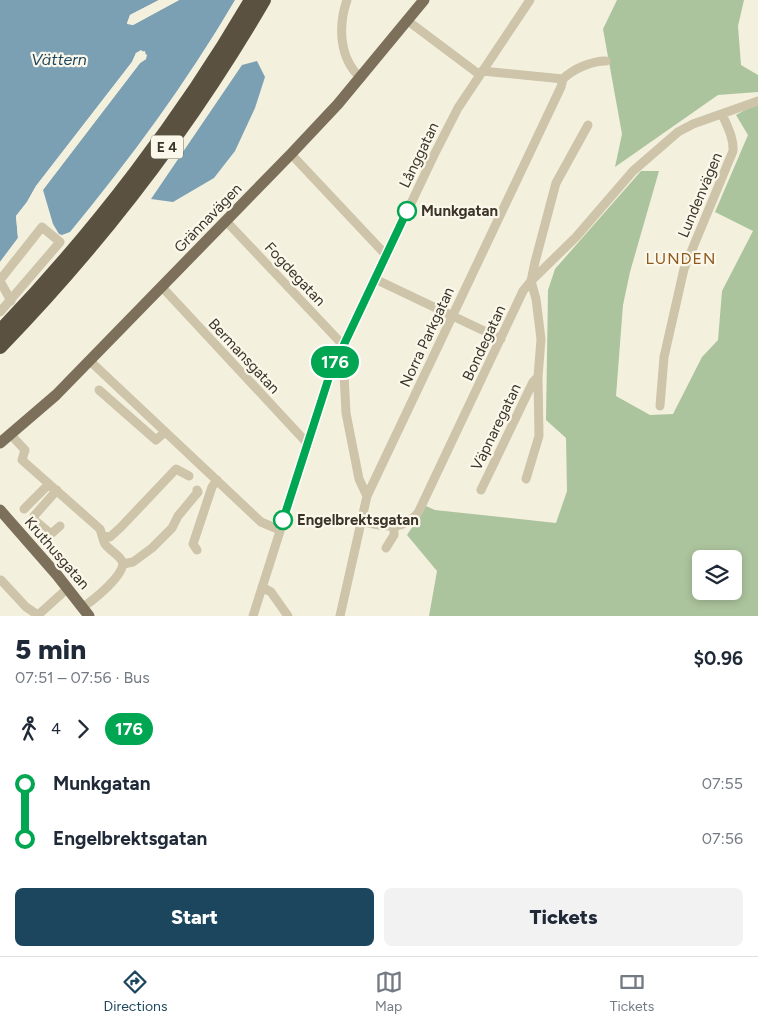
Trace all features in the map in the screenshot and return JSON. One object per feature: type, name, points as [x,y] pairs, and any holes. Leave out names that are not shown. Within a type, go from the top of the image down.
[{"type":"highway","name":"E 4","points":[[0,331],[78,244],[135,172],[192,94],[251,0]]},
{"type":"highway","name":"E 4","points":[[0,347],[80,258],[143,180],[202,99],[264,0]]},
{"type":"main road","name":"Grännavägen","points":[[0,443],[56,395],[291,154],[361,78],[424,0]]},
{"type":"main road","name":"Kruthusgatan","points":[[2,517],[68,588],[86,611]]},
{"type":"street","points":[[347,0],[342,19],[341,35],[343,50],[348,63],[361,78]]},
{"type":"street","name":"Långgatan","points":[[253,616],[334,363],[458,108],[530,0]]},
{"type":"street","points":[[408,21],[481,73],[563,79],[569,72],[598,61],[606,60]]},
{"type":"street","name":"Norra Parkgatan","points":[[340,616],[367,496],[561,87],[563,79]]},
{"type":"street","points":[[531,281],[576,237],[633,171],[678,132],[693,124],[758,101]]},
{"type":"street","name":"Lundenvägen","points":[[660,406],[664,357],[684,269],[733,151],[734,144],[722,114]]},
{"type":"street","name":"Bondegatan","points":[[394,526],[403,526],[418,513],[524,291],[531,281],[556,183],[588,125]]},
{"type":"street","points":[[291,154],[386,255]]},
{"type":"street","name":"Fogdegatan","points":[[226,221],[344,345]]},
{"type":"street","points":[[0,312],[11,301],[60,242],[42,227],[0,281],[11,301]]},
{"type":"street","points":[[375,279],[501,339]]},
{"type":"street","name":"Väpnaregatan","points":[[526,479],[539,436],[538,377],[541,339],[536,299],[531,281]]},
{"type":"street","name":"Bermansgatan","points":[[162,288],[307,443]]},
{"type":"street","points":[[90,361],[261,522],[280,530]]},
{"type":"street","points":[[334,363],[344,374],[346,413],[359,479],[367,496]]},
{"type":"street","name":"Väpnaregatan","points":[[481,490],[533,382],[538,377]]},
{"type":"street","points":[[99,390],[156,440],[165,432]]},
{"type":"street","points":[[11,435],[24,450],[22,460],[100,530],[104,543],[123,564],[122,570],[93,600],[86,611]]},
{"type":"street","points":[[103,536],[110,537],[121,527],[176,469],[189,476]]},
{"type":"street","points":[[197,550],[193,544],[212,487],[217,480]]},
{"type":"street","points":[[24,509],[49,484]]},
{"type":"street","points":[[57,490],[33,519],[51,534],[60,526]]},
{"type":"street","points":[[123,564],[133,562],[156,544],[172,528],[178,516],[198,492],[197,490]]},
{"type":"street","points":[[361,522],[394,526],[394,535],[386,548]]},
{"type":"street","points":[[1,580],[26,607],[38,616],[68,588]]},
{"type":"street","points":[[262,586],[271,592],[288,616]]},
{"type":"green space","points":[[617,0],[744,0],[738,26],[741,65],[758,75],[758,92],[718,95],[615,167],[622,134],[603,29]]},
{"type":"green space","points":[[758,103],[758,616],[429,616],[437,571],[407,535],[426,506],[435,510],[556,523],[567,491],[566,438],[546,420],[548,290],[555,269],[641,171],[659,171],[630,272],[623,305],[616,396],[650,415],[673,414],[702,357],[718,340],[722,291],[753,231],[715,212],[748,135],[736,115]]},
{"type":"water","name":"Vättern","points":[[0,0],[159,0],[130,15],[127,23],[133,25],[179,0],[235,0],[178,90],[136,148],[70,232],[62,235],[59,234],[53,224],[43,190],[140,63],[146,59],[145,51],[136,53],[132,62],[36,186],[16,216],[18,238],[0,262]]},
{"type":"water","points":[[257,61],[265,77],[255,108],[235,151],[214,178],[173,202],[151,199],[242,65]]},
{"type":"pier","points":[[162,0],[132,17],[130,22],[175,0],[179,0],[133,25],[127,24],[130,15]]},
{"type":"pier","points":[[141,50],[147,55],[146,59],[140,63],[41,192],[41,188],[145,55],[141,52],[138,55],[134,63],[38,187],[19,217],[20,239],[0,264],[18,238],[16,216],[36,186],[132,62],[136,53]]},
{"type":"bus line","name":"176","points":[[283,520],[330,374],[407,211]]},
{"type":"place","name":"Munkgatan","points":[[407,211]]},
{"type":"place","name":"Engelbrektsgatan","points":[[283,520]]},
{"type":"district","name":"LUNDEN","points":[[681,258]]}]
